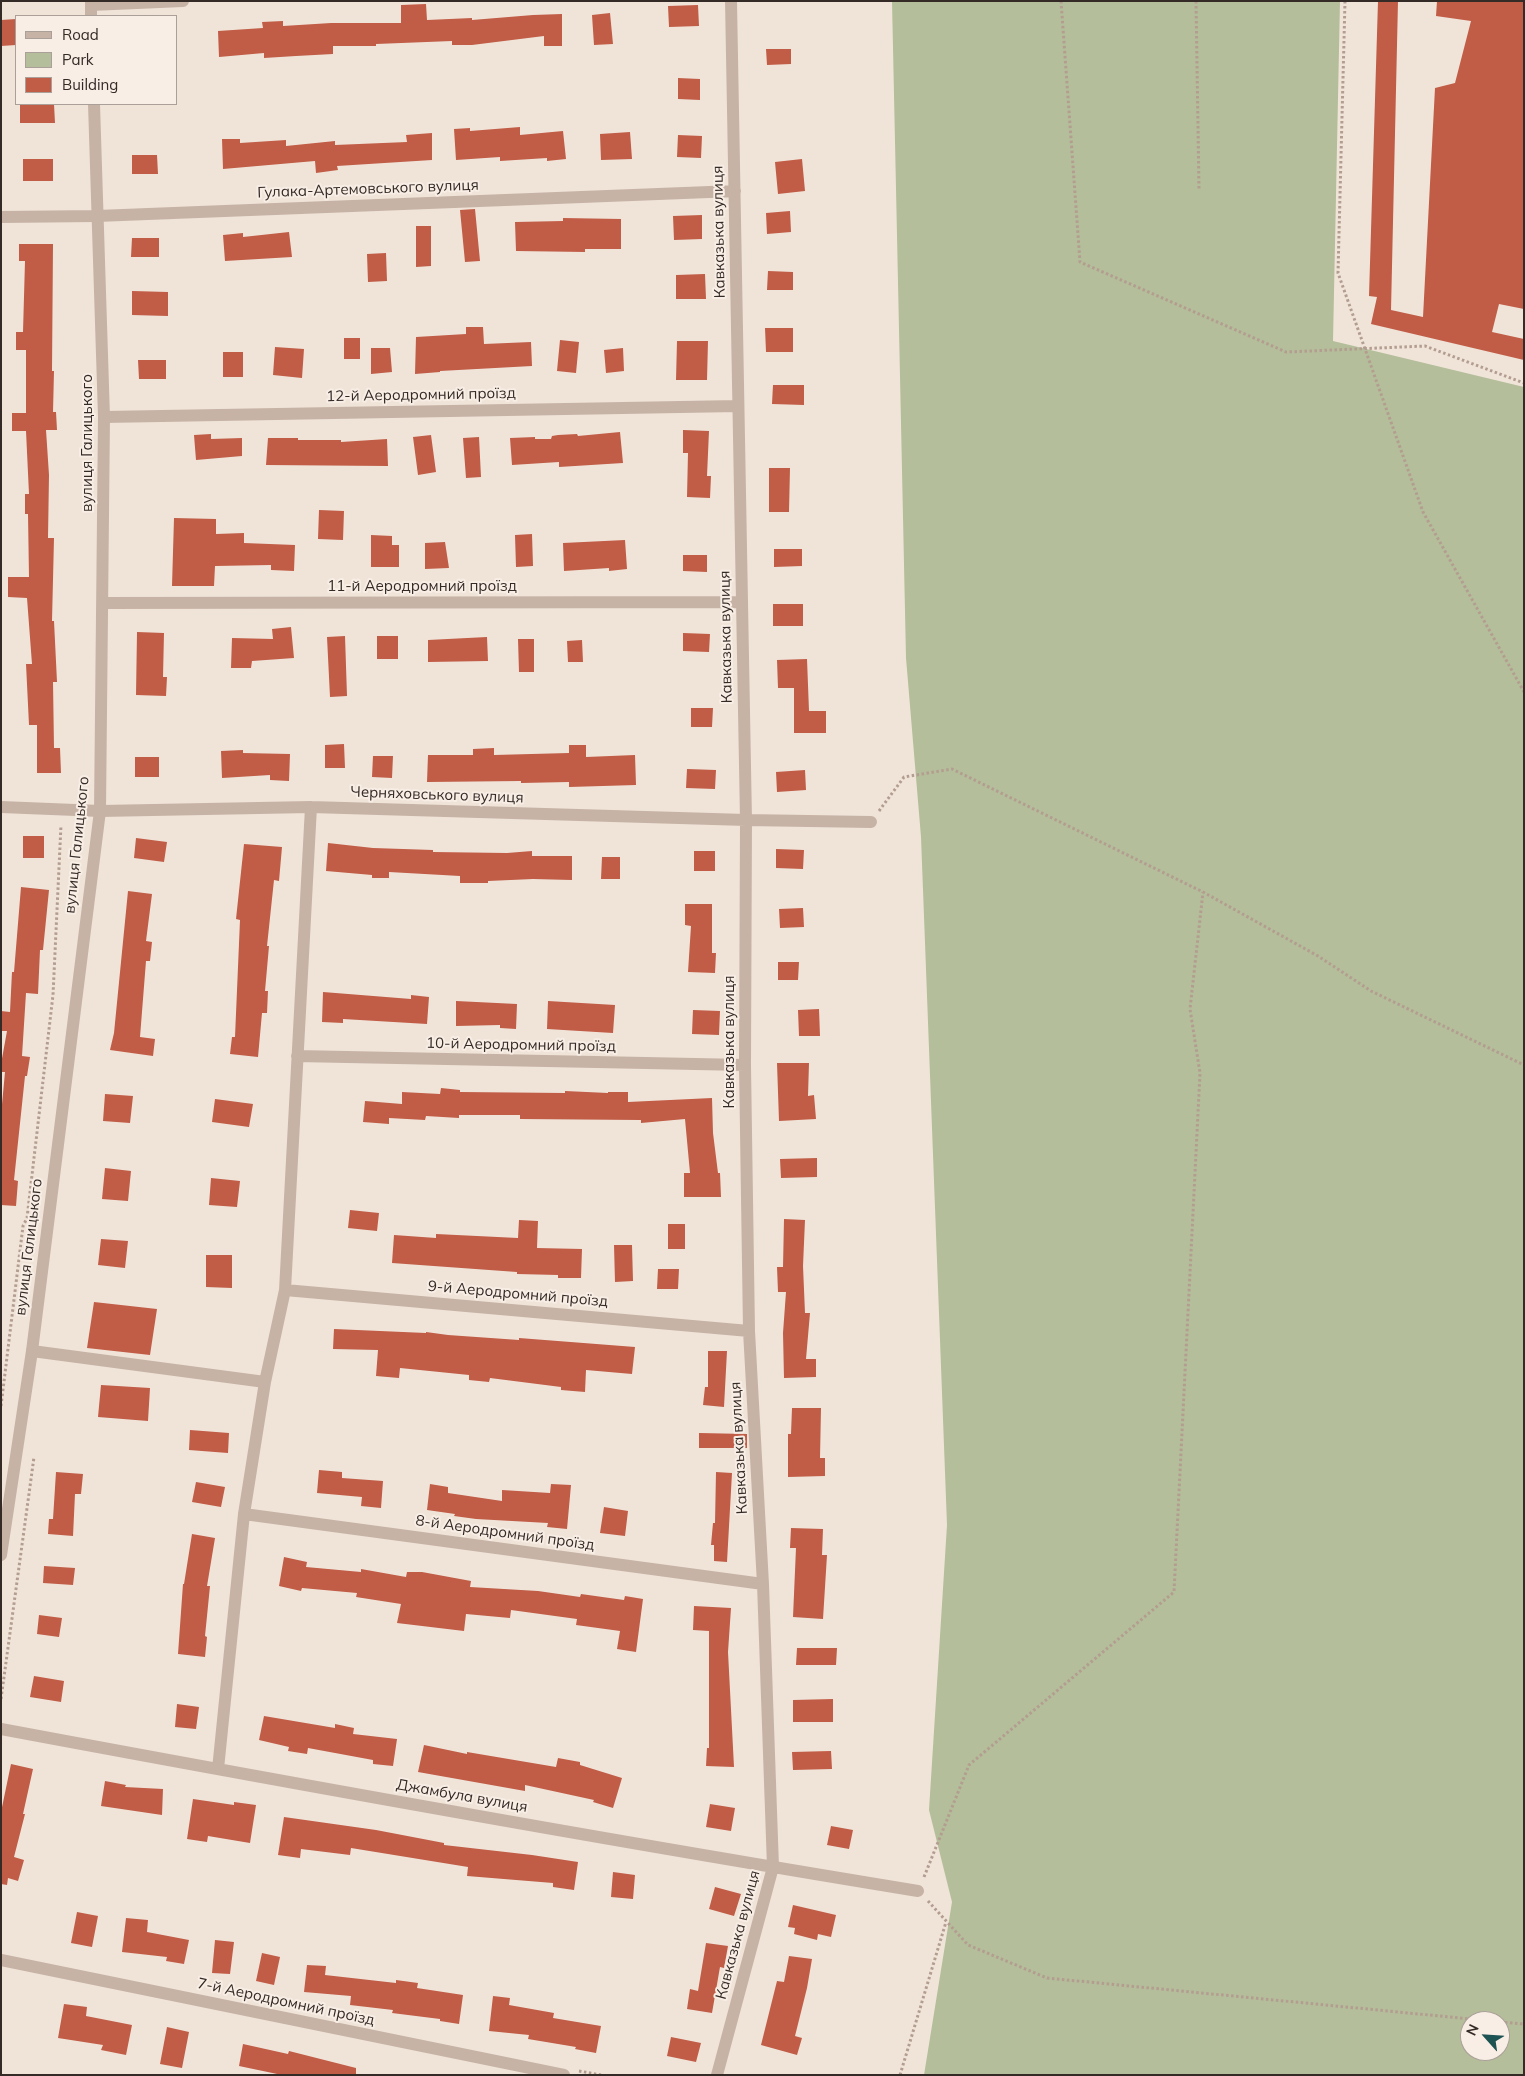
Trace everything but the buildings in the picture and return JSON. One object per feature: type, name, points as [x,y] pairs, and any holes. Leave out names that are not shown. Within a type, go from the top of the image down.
[{"type":"street","points":[[91,7],[183,1]]},
{"type":"street","name":"Кавказька вулиця","points":[[717,2075],[773,1867],[763,1584],[749,1331],[745,1065],[746,820],[730,1]]},
{"type":"street","name":"вулиця Галицького","points":[[1,1554],[32,1351],[100,811],[104,417],[94,105]]},
{"type":"street","name":"Гулака-Артемовського вулиця","points":[[1,217],[97,216],[735,191]]},
{"type":"street","name":"12-й Аеродромний проїзд","points":[[104,417],[738,406]]},
{"type":"street","name":"11-й Аеродромний проїзд","points":[[103,603],[742,602]]},
{"type":"street","name":"Черняховського вулиця","points":[[1,807],[100,811],[311,807],[871,822]]},
{"type":"street","points":[[218,1769],[244,1514],[265,1382],[285,1290],[311,807]]},
{"type":"street","name":"10-й Аеродромний проїзд","points":[[297,1056],[745,1065]]},
{"type":"street","name":"9-й Аеродромний проїзд","points":[[285,1290],[749,1331]]},
{"type":"street","points":[[32,1351],[265,1382]]},
{"type":"street","name":"8-й Аеродромний проїзд","points":[[244,1514],[763,1584]]},
{"type":"street","name":"Джамбула вулиця","points":[[1,1728],[218,1769],[918,1891]]},
{"type":"street","name":"7-й Аеродромний проїзд","points":[[1,1960],[564,2075]]},
{"type":"path","points":[[1062,1],[1080,262],[1286,352],[1425,346],[1524,383]]},
{"type":"path","points":[[1196,1],[1199,189]]},
{"type":"path","points":[[1345,1],[1338,273],[1423,512],[1524,692]]},
{"type":"path","points":[[871,822],[904,777],[952,768],[1203,892],[1318,956],[1372,991],[1524,1065]]},
{"type":"path","points":[[1,1406],[23,1226],[27,1218],[53,995],[62,810]]},
{"type":"path","points":[[1203,892],[1190,1009],[1200,1073],[1174,1592],[969,1765],[918,1891],[968,1945],[1047,1978],[1460,2018]]},
{"type":"path","points":[[1,1699],[34,1456]]},
{"type":"path","points":[[900,2075],[946,1922]]},
{"type":"path","points":[[1510,2023],[1524,2024]]},
{"type":"green space","points":[[892,1],[1340,1],[1333,341],[1524,387],[1524,2075],[924,2075],[952,1902],[929,1810],[947,1525],[921,837],[906,658]]}]
